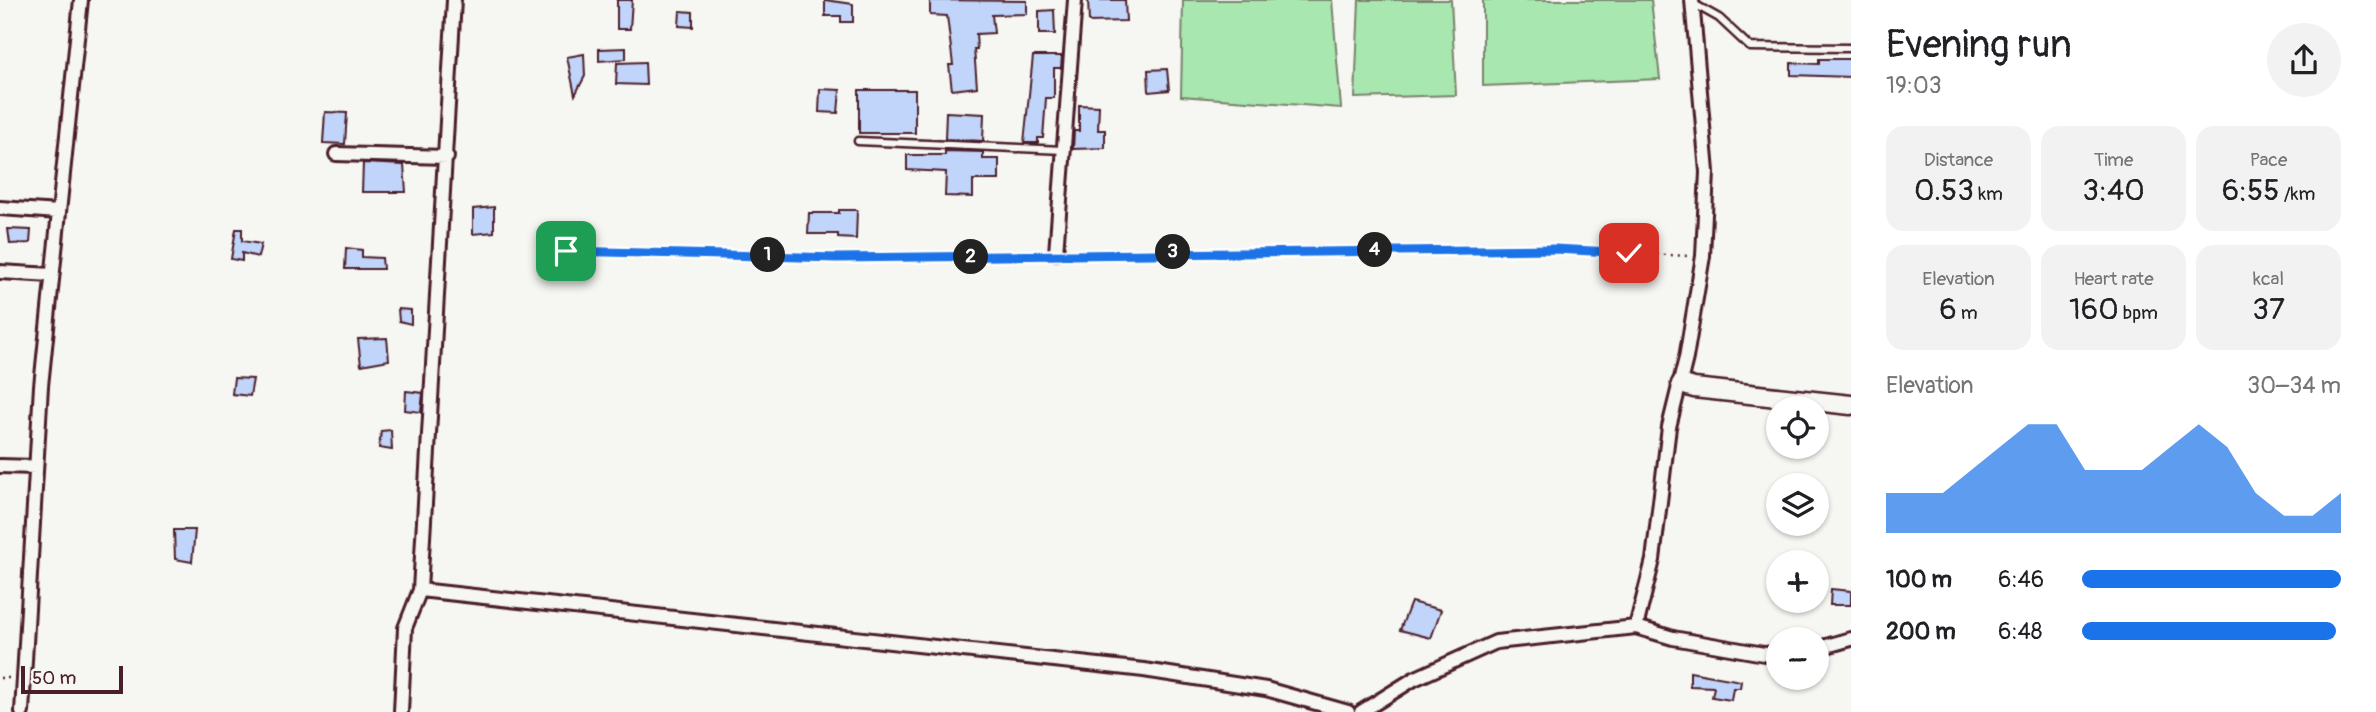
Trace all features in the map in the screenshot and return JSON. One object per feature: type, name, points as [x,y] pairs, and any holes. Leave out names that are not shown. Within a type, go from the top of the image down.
[{"type":"street","points":[[22,712],[36,467],[52,275],[81,0]]},
{"type":"street","points":[[401,712],[405,628],[421,590],[454,0]]},
{"type":"street","points":[[1056,253],[1075,0]]},
{"type":"street","points":[[1636,627],[1653,560],[1669,427],[1681,384],[1703,256],[1707,172],[1692,1]]},
{"type":"street","points":[[336,154],[447,157]]},
{"type":"street","points":[[0,208],[59,212]]},
{"type":"street","points":[[0,272],[52,275]]},
{"type":"street","points":[[1681,384],[1693,388],[1851,405]]},
{"type":"street","points":[[0,466],[36,467]]},
{"type":"street","points":[[421,590],[1144,670],[1266,689],[1348,712]]},
{"type":"street","points":[[1361,712],[1414,679],[1496,642],[1636,627],[1673,638],[1766,654]]},
{"type":"street","points":[[1829,646],[1848,641]]},
{"type":"lane","points":[[1692,1],[1719,18],[1749,47],[1851,48]]},
{"type":"lane","points":[[858,141],[1065,150]]},
{"type":"path","points":[[566,251],[837,258],[1011,257],[1056,253],[1555,249],[1703,256]]},
{"type":"green space","points":[[1183,0],[1332,0],[1341,108],[1181,96]]},
{"type":"green space","points":[[1359,0],[1451,0],[1456,95],[1355,98]]},
{"type":"green space","points":[[1483,0],[1651,0],[1660,79],[1483,86]]},
{"type":"building","points":[[617,0],[632,0],[630,29],[617,29]]},
{"type":"building","points":[[825,0],[853,4],[853,22],[841,22],[841,16],[825,16]]},
{"type":"building","points":[[930,0],[1027,1],[1027,14],[992,15],[994,33],[976,34],[977,49],[974,49],[977,87],[952,90],[949,65],[953,65],[947,16],[930,15]]},
{"type":"building","points":[[1088,0],[1125,0],[1126,21],[1089,22]]},
{"type":"building","points":[[1054,10],[1055,34],[1039,34],[1039,11]]},
{"type":"building","points":[[680,11],[693,12],[693,27],[679,26]]},
{"type":"building","points":[[626,48],[626,59],[599,61],[599,49]]},
{"type":"building","points":[[584,54],[585,76],[575,95],[567,57]]},
{"type":"building","points":[[1033,56],[1062,56],[1061,68],[1054,68],[1054,98],[1046,98],[1043,138],[1038,138],[1038,143],[1024,143]]},
{"type":"building","points":[[1819,59],[1851,59],[1851,77],[1791,75],[1791,63],[1819,64]]},
{"type":"building","points":[[645,62],[646,85],[616,84],[617,63]]},
{"type":"building","points":[[1167,69],[1169,90],[1149,92],[1148,70]]},
{"type":"building","points":[[820,89],[840,90],[838,113],[819,112]]},
{"type":"building","points":[[859,90],[915,90],[915,133],[859,133]]},
{"type":"building","points":[[1079,105],[1099,106],[1098,130],[1105,130],[1105,148],[1073,149],[1074,131],[1079,131]]},
{"type":"building","points":[[325,112],[347,113],[345,144],[323,143]]},
{"type":"building","points":[[946,112],[984,114],[983,141],[945,139]]},
{"type":"building","points":[[945,151],[983,152],[983,159],[999,159],[999,180],[973,180],[973,197],[945,196],[946,172],[907,170],[907,155],[945,155]]},
{"type":"building","points":[[363,163],[404,165],[406,192],[362,192]]},
{"type":"building","points":[[494,207],[494,232],[473,234],[473,209]]},
{"type":"building","points":[[839,210],[857,210],[856,239],[838,238],[838,234],[808,234],[809,213],[839,213]]},
{"type":"building","points":[[8,229],[31,230],[30,243],[10,244]]},
{"type":"building","points":[[236,229],[242,229],[242,241],[261,244],[258,257],[242,253],[242,261],[231,259]]},
{"type":"building","points":[[346,248],[362,250],[362,257],[382,258],[383,269],[345,269]]},
{"type":"building","points":[[398,309],[411,310],[411,324],[399,321]]},
{"type":"building","points":[[387,338],[389,360],[361,365],[358,339]]},
{"type":"building","points":[[234,378],[253,379],[250,396],[232,394]]},
{"type":"building","points":[[406,391],[423,393],[421,412],[405,410]]},
{"type":"building","points":[[391,430],[392,450],[379,448],[381,431]]},
{"type":"building","points":[[174,530],[195,530],[192,562],[175,559]]},
{"type":"building","points":[[1831,589],[1851,591],[1851,605],[1830,605]]},
{"type":"building","points":[[1411,602],[1441,610],[1431,638],[1400,630]]},
{"type":"building","points":[[1690,672],[1741,681],[1740,688],[1733,688],[1731,700],[1712,697],[1714,687],[1690,686]]},
{"type":"route","points":[[566,251],[837,258],[1011,257],[1056,253],[1555,249],[1629,253]]}]
